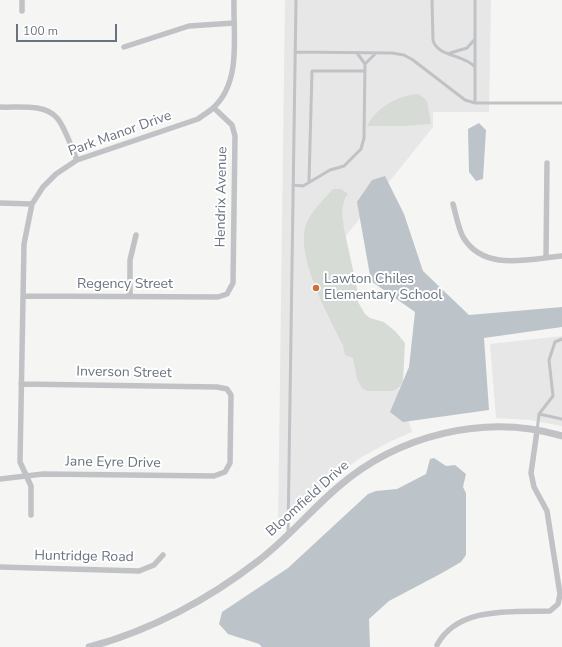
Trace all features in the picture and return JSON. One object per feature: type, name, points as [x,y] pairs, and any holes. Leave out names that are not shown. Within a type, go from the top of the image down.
[{"type":"street","points":[[22,0],[22,11]]},
{"type":"street","name":"Park Manor Drive","points":[[31,515],[30,486],[20,462],[20,384],[24,244],[32,204],[43,187],[56,174],[77,160],[198,119],[214,108],[224,95],[231,78],[234,64],[234,0]]},
{"type":"street","points":[[124,47],[189,26],[234,23]]},
{"type":"street","points":[[0,107],[35,108],[49,112],[57,118],[77,160]]},
{"type":"street","name":"Hendrix Avenue","points":[[214,108],[232,125],[235,136],[233,283],[228,294]]},
{"type":"street","points":[[546,257],[547,163]]},
{"type":"street","points":[[0,203],[32,204]]},
{"type":"street","points":[[453,204],[462,236],[472,250],[485,258],[497,261],[562,256]]},
{"type":"street","points":[[130,296],[130,260],[136,235]]},
{"type":"street","name":"Regency Street","points":[[23,296],[218,297],[228,294]]},
{"type":"street","name":"Inverson Street","points":[[20,384],[217,387],[227,389],[231,395],[230,463],[224,472]]},
{"type":"street","name":"Bloomfield Drive","points":[[89,647],[112,643],[200,600],[259,560],[339,486],[367,465],[393,450],[442,433],[468,429],[508,427],[562,436]]},
{"type":"street","points":[[437,645],[443,635],[464,620],[483,614],[550,611],[558,604],[560,594],[552,531],[547,511],[534,487],[531,473],[537,431]]},
{"type":"street","name":"Jane Eyre Drive","points":[[0,479],[43,474],[214,476],[224,472]]},
{"type":"street","name":"Huntridge Road","points":[[0,567],[139,571],[154,565],[163,555]]},
{"type":"lane","points":[[288,533],[296,0]]},
{"type":"lane","points":[[432,0],[433,42],[438,49],[467,60],[475,67]]},
{"type":"lane","points":[[475,0],[475,103]]},
{"type":"lane","points":[[450,54],[468,48],[475,40]]},
{"type":"lane","points":[[295,52],[357,52],[404,56],[413,60],[454,93],[465,100],[475,103],[562,103]]},
{"type":"lane","points":[[293,185],[303,186],[309,181],[330,170],[344,166],[361,149],[364,138],[365,64],[357,52]]},
{"type":"lane","points":[[365,64],[376,53]]},
{"type":"lane","points":[[309,181],[312,71],[365,72]]},
{"type":"lane","points":[[537,431],[539,414],[553,396],[549,360],[555,342],[562,339]]},
{"type":"lane","points":[[539,414],[562,419]]},
{"type":"shaded area","name":"Lawton Chiles Elementary School","points":[[285,0],[491,0],[489,112],[433,112],[433,127],[341,242],[362,333],[396,380],[412,432],[389,442],[360,458],[341,472],[278,530]]},
{"type":"shaded area","points":[[419,94],[427,101],[431,124],[367,126],[376,113],[389,103],[403,97]]},
{"type":"shaded area","points":[[479,123],[486,130],[483,179],[476,181],[469,172],[468,129]]},
{"type":"shaded area","points":[[385,176],[404,214],[423,271],[469,315],[562,307],[562,327],[484,338],[489,410],[403,422],[390,412],[409,367],[415,312],[371,281],[357,202],[372,180]]},
{"type":"shaded area","points":[[333,189],[341,189],[348,194],[345,198],[342,210],[344,229],[357,288],[358,302],[365,314],[370,318],[384,322],[395,331],[405,343],[403,381],[400,387],[393,391],[367,391],[362,388],[357,379],[353,358],[345,355],[343,345],[321,300],[308,264],[304,247],[304,231],[311,214]]},
{"type":"shaded area","points":[[562,336],[562,426],[530,420],[496,418],[490,344]]},
{"type":"shaded area","points":[[434,458],[446,466],[455,465],[466,474],[463,487],[466,493],[466,555],[461,562],[389,601],[369,619],[370,647],[262,647],[259,644],[228,634],[219,624],[222,612],[288,568],[368,494],[376,491],[397,489],[426,474],[430,459]]},
{"type":"place","name":"Lawton Chiles Elementary School","points":[[316,288]]}]
